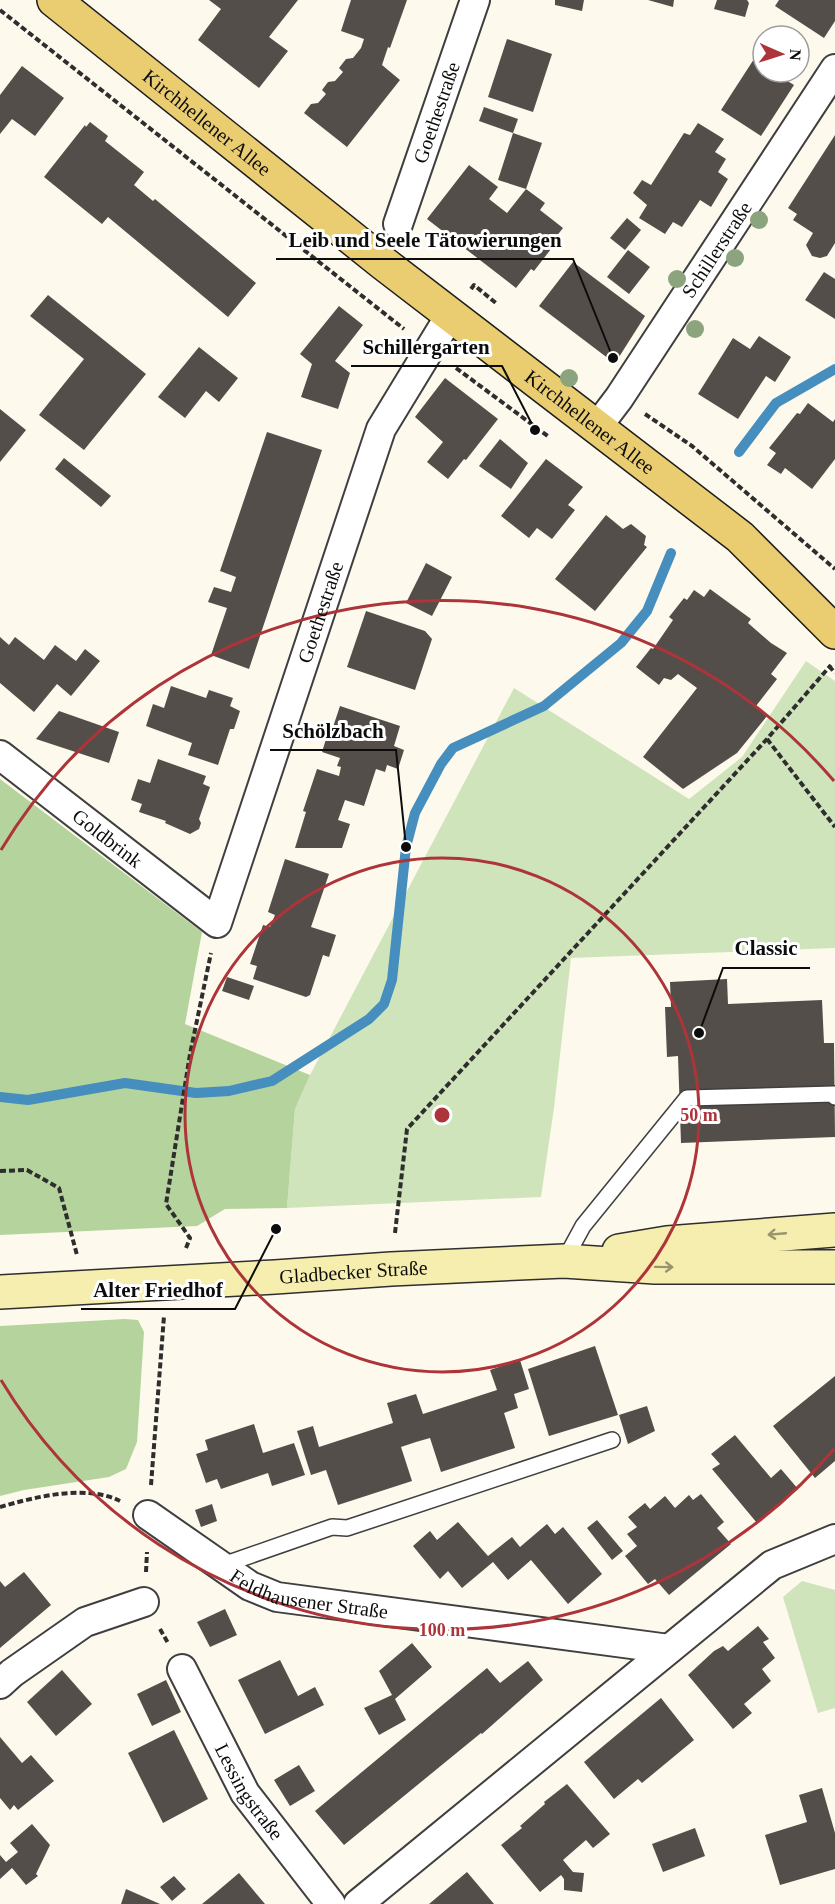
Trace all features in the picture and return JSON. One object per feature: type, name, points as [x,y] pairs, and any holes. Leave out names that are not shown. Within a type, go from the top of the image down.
[{"type":"main road","name":"Kirchhellener Allee","points":[[54,0],[383,263],[740,537],[835,632]]},
{"type":"main road","name":"Gladbecker Straße","points":[[564,1261],[668,1243],[835,1230]]},
{"type":"main road","name":"Gladbecker Straße","points":[[0,1292],[564,1261],[655,1267],[835,1268]]},
{"type":"street","name":"Goethestraße","points":[[398,224],[475,0]]},
{"type":"street","name":"Schillerstraße","points":[[597,427],[622,393],[835,69]]},
{"type":"street","name":"Goethestraße","points":[[217,923],[381,429],[451,314]]},
{"type":"street","name":"Goldbrink","points":[[0,755],[217,923]]},
{"type":"street","name":"Feldhausener Straße","points":[[148,1515],[250,1586],[277,1597],[669,1648]]},
{"type":"street","points":[[358,1904],[772,1566],[835,1539]]},
{"type":"street","points":[[0,1684],[12,1673],[85,1622],[144,1602]]},
{"type":"street","name":"Lessingstraße","points":[[182,1669],[244,1793],[331,1904]]},
{"type":"lane","points":[[564,1261],[584,1226],[687,1098],[834,1094],[835,1097]]},
{"type":"lane","points":[[220,1566],[332,1527],[347,1528],[612,1440]]},
{"type":"path","points":[[647,415],[692,446],[835,569]]},
{"type":"path","points":[[395,1233],[407,1129],[767,738],[835,660]]},
{"type":"path","points":[[767,738],[835,827]]},
{"type":"path","points":[[0,1507],[70,1492],[114,1498],[148,1515],[166,1284],[190,1239],[166,1204],[180,1128],[190,1054],[217,923]]},
{"type":"path","points":[[0,1171],[27,1170],[59,1188],[86,1288]]},
{"type":"green space","points":[[806,661],[835,681],[835,948],[571,958],[554,1108],[541,1197],[287,1208],[295,1109],[310,1075],[514,688],[689,799],[742,757]]},
{"type":"green space","points":[[0,779],[202,932],[185,1024],[310,1075],[295,1109],[287,1208],[225,1209],[197,1226],[0,1235]]},
{"type":"green space","points":[[138,1320],[144,1332],[137,1442],[126,1469],[109,1477],[0,1496],[0,1326]]},
{"type":"green space","points":[[802,1581],[835,1590],[835,1708],[818,1713],[783,1597]]},
{"type":"building","points":[[209,0],[298,0],[269,37],[288,51],[259,88],[198,40],[221,9]]},
{"type":"building","points":[[351,0],[407,0],[382,65],[400,80],[347,147],[304,113],[311,104],[318,103],[326,94],[322,90],[328,82],[335,81],[343,72],[339,68],[346,59],[353,58],[361,48],[364,39],[341,31]]},
{"type":"building","points":[[555,0],[584,0],[582,11],[555,5]]},
{"type":"building","points":[[648,0],[674,0],[673,7]]},
{"type":"building","points":[[717,0],[747,0],[749,3],[745,17],[714,9]]},
{"type":"building","points":[[779,0],[835,0],[835,21],[824,38],[811,30],[811,24],[803,24],[775,6]]},
{"type":"building","points":[[507,39],[552,54],[533,112],[488,97]]},
{"type":"building","points":[[751,64],[751,84],[794,85],[761,136],[721,110]]},
{"type":"building","points":[[22,66],[64,98],[35,136],[12,119],[0,134],[0,95]]},
{"type":"building","points":[[484,107],[518,119],[513,133],[479,121]]},
{"type":"building","points":[[90,122],[108,136],[105,141],[144,172],[134,185],[153,201],[155,199],[256,283],[228,317],[108,217],[102,224],[44,177],[85,125],[86,127]]},
{"type":"building","points":[[698,123],[724,139],[715,152],[726,159],[718,172],[728,179],[711,207],[700,200],[682,227],[673,222],[665,234],[639,218],[647,205],[633,193],[642,180],[651,185],[684,133],[690,135]]},
{"type":"building","points":[[513,133],[542,143],[526,189],[498,180]]},
{"type":"building","points":[[835,135],[835,243],[827,256],[820,258],[812,256],[806,245],[813,233],[793,220],[797,214],[788,208]]},
{"type":"building","points":[[469,165],[498,187],[489,199],[507,213],[526,189],[545,203],[540,210],[563,228],[548,247],[551,249],[534,271],[531,269],[516,288],[427,219]]},
{"type":"building","points":[[627,218],[641,230],[625,250],[610,238]]},
{"type":"building","points":[[628,250],[650,267],[629,294],[607,277]]},
{"type":"building","points":[[573,262],[645,316],[619,357],[609,359],[539,306]]},
{"type":"building","points":[[824,272],[835,279],[835,319],[805,300]]},
{"type":"building","points":[[48,295],[146,374],[84,450],[39,415],[84,359],[30,316]]},
{"type":"building","points":[[339,306],[363,325],[335,361],[350,373],[338,409],[301,397],[312,364],[300,354]]},
{"type":"building","points":[[759,336],[791,357],[775,382],[766,376],[738,419],[698,394],[733,338],[750,349]]},
{"type":"building","points":[[199,347],[238,378],[219,402],[206,391],[185,418],[158,397]]},
{"type":"building","points":[[445,378],[498,419],[448,479],[427,462],[443,442],[415,417]]},
{"type":"building","points":[[808,403],[833,422],[835,419],[835,459],[812,489],[785,468],[781,474],[767,465],[776,453],[769,448]]},
{"type":"building","points":[[0,409],[26,430],[0,462]]},
{"type":"building","points":[[267,432],[322,450],[249,669],[211,655],[227,608],[208,602],[214,587],[231,592],[236,577],[220,571]]},
{"type":"building","points":[[500,439],[528,463],[511,489],[479,466]]},
{"type":"building","points":[[64,458],[111,496],[101,507],[55,469]]},
{"type":"building","points":[[546,459],[583,487],[568,505],[575,510],[552,539],[537,528],[529,538],[501,516]]},
{"type":"building","points":[[606,515],[623,529],[631,524],[646,536],[644,545],[647,547],[595,611],[555,579]]},
{"type":"building","points":[[426,563],[452,577],[432,616],[406,603]]},
{"type":"building","points":[[710,589],[751,619],[748,623],[771,643],[787,653],[771,674],[777,679],[756,706],[767,716],[737,753],[683,789],[643,757],[697,688],[678,674],[671,680],[664,678],[659,685],[636,667],[651,648],[653,649],[673,620],[669,617],[684,598],[687,600],[694,590],[704,597]]},
{"type":"building","points":[[366,611],[425,631],[432,639],[415,690],[347,667]]},
{"type":"building","points":[[0,637],[9,645],[15,637],[44,660],[55,645],[76,661],[85,649],[100,661],[71,696],[57,684],[34,712],[0,683]]},
{"type":"building","points":[[171,686],[206,698],[209,690],[233,698],[230,706],[240,711],[234,729],[230,729],[218,765],[188,755],[192,743],[146,726],[153,704],[164,708]]},
{"type":"building","points":[[340,706],[400,726],[394,746],[404,750],[398,769],[387,765],[385,772],[376,769],[364,806],[345,800],[338,820],[350,824],[342,848],[295,848],[306,812],[303,811],[317,769],[339,776],[341,767],[337,766],[340,758],[322,752],[330,726],[333,727]]},
{"type":"building","points":[[59,711],[119,732],[109,763],[36,739]]},
{"type":"building","points":[[158,759],[206,776],[203,784],[210,787],[199,819],[201,823],[199,829],[190,834],[165,823],[166,821],[139,812],[142,804],[131,800],[138,779],[150,783]]},
{"type":"building","points":[[285,859],[329,874],[311,927],[336,935],[329,957],[323,955],[310,995],[306,997],[253,979],[257,966],[250,964],[263,925],[270,927],[275,915],[268,912]]},
{"type":"building","points":[[227,977],[254,986],[249,1000],[222,991]]},
{"type":"building","points":[[727,979],[728,1004],[822,1000],[824,1043],[834,1043],[835,1137],[681,1143],[678,1056],[667,1057],[665,1007],[671,1007],[670,982]]},
{"type":"building","points":[[595,1346],[618,1415],[549,1436],[528,1369]]},
{"type":"building","points":[[520,1360],[529,1389],[514,1394],[518,1408],[504,1413],[515,1448],[441,1472],[430,1438],[416,1442],[401,1447],[412,1481],[338,1505],[326,1470],[311,1475],[297,1431],[313,1426],[319,1447],[393,1423],[387,1403],[416,1394],[423,1414],[497,1390],[490,1370]]},
{"type":"building","points":[[835,1376],[835,1461],[815,1478],[773,1426]]},
{"type":"building","points":[[647,1406],[655,1431],[628,1444],[619,1415]]},
{"type":"building","points":[[254,1424],[263,1453],[294,1443],[305,1475],[272,1486],[268,1473],[221,1489],[217,1479],[206,1483],[196,1454],[208,1450],[205,1440]]},
{"type":"building","points":[[735,1435],[771,1478],[781,1469],[798,1489],[757,1523],[712,1469],[720,1464],[711,1454]]},
{"type":"building","points":[[701,1494],[724,1522],[717,1528],[731,1544],[669,1595],[655,1579],[648,1584],[625,1556],[637,1546],[627,1534],[637,1527],[628,1517],[645,1503],[650,1509],[665,1496],[675,1508],[689,1495],[693,1500]]},
{"type":"building","points":[[212,1504],[217,1521],[201,1527],[195,1510]]},
{"type":"building","points":[[597,1520],[623,1551],[612,1560],[587,1528]]},
{"type":"building","points":[[458,1522],[488,1556],[512,1537],[520,1547],[547,1524],[555,1534],[563,1527],[602,1574],[568,1604],[531,1560],[508,1580],[493,1562],[462,1588],[448,1571],[440,1579],[413,1546],[430,1531],[437,1540]]},
{"type":"building","points":[[24,1572],[51,1605],[0,1648],[0,1581],[5,1587]]},
{"type":"building","points":[[225,1609],[237,1635],[210,1647],[197,1622]]},
{"type":"building","points":[[758,1626],[769,1639],[763,1642],[775,1658],[762,1669],[771,1681],[744,1704],[752,1713],[733,1729],[688,1675],[714,1651],[723,1646],[728,1651]]},
{"type":"building","points":[[412,1643],[432,1667],[395,1699],[406,1720],[379,1735],[364,1708],[392,1695],[379,1671]]},
{"type":"building","points":[[280,1660],[298,1696],[315,1687],[324,1705],[265,1734],[238,1680]]},
{"type":"building","points":[[528,1661],[543,1680],[482,1734],[344,1845],[315,1811],[487,1668],[500,1683]]},
{"type":"building","points":[[62,1670],[92,1704],[56,1736],[27,1702]]},
{"type":"building","points":[[166,1680],[181,1712],[152,1726],[137,1694]]},
{"type":"building","points":[[661,1698],[694,1740],[642,1783],[638,1779],[614,1799],[584,1762]]},
{"type":"building","points":[[174,1730],[208,1799],[163,1823],[128,1753]]},
{"type":"building","points":[[0,1737],[22,1763],[31,1755],[54,1781],[18,1810],[14,1805],[10,1810],[0,1798]]},
{"type":"building","points":[[299,1765],[315,1791],[290,1806],[274,1780]]},
{"type":"building","points":[[567,1784],[610,1834],[593,1848],[586,1840],[563,1860],[573,1872],[584,1873],[582,1892],[564,1890],[564,1879],[561,1875],[540,1892],[501,1845],[522,1828],[520,1826],[545,1804],[544,1802]]},
{"type":"building","points":[[822,1788],[835,1833],[835,1869],[780,1885],[765,1835],[807,1822],[799,1795]]},
{"type":"building","points":[[32,1824],[50,1845],[36,1874],[38,1876],[26,1885],[12,1868],[0,1879],[0,1855],[6,1862],[18,1852],[10,1843]]},
{"type":"building","points":[[695,1828],[705,1856],[663,1872],[652,1844]]},
{"type":"building","points":[[467,1872],[494,1904],[429,1904]]},
{"type":"building","points":[[239,1873],[265,1904],[202,1904],[213,1895]]},
{"type":"building","points":[[174,1876],[186,1889],[172,1901],[160,1887]]},
{"type":"building","points":[[126,1889],[160,1904],[121,1904]]},
{"type":"waterway","points":[[739,452],[776,403],[835,369]]},
{"type":"waterway","points":[[0,1097],[28,1100],[125,1083],[196,1093],[229,1091],[272,1081],[369,1019],[384,1004],[392,980],[406,847],[415,813],[441,764],[453,748],[544,706],[621,643],[647,611],[671,553]]},
{"type":"place","name":"Leib und Seele Tätowierungen","points":[[613,358]]},
{"type":"place","name":"Schillergarten","points":[[535,430]]},
{"type":"place","name":"Schölzbach","points":[[406,847]]},
{"type":"place","name":"Classic","points":[[699,1033]]},
{"type":"place","name":"Alter Friedhof","points":[[276,1229]]}]
